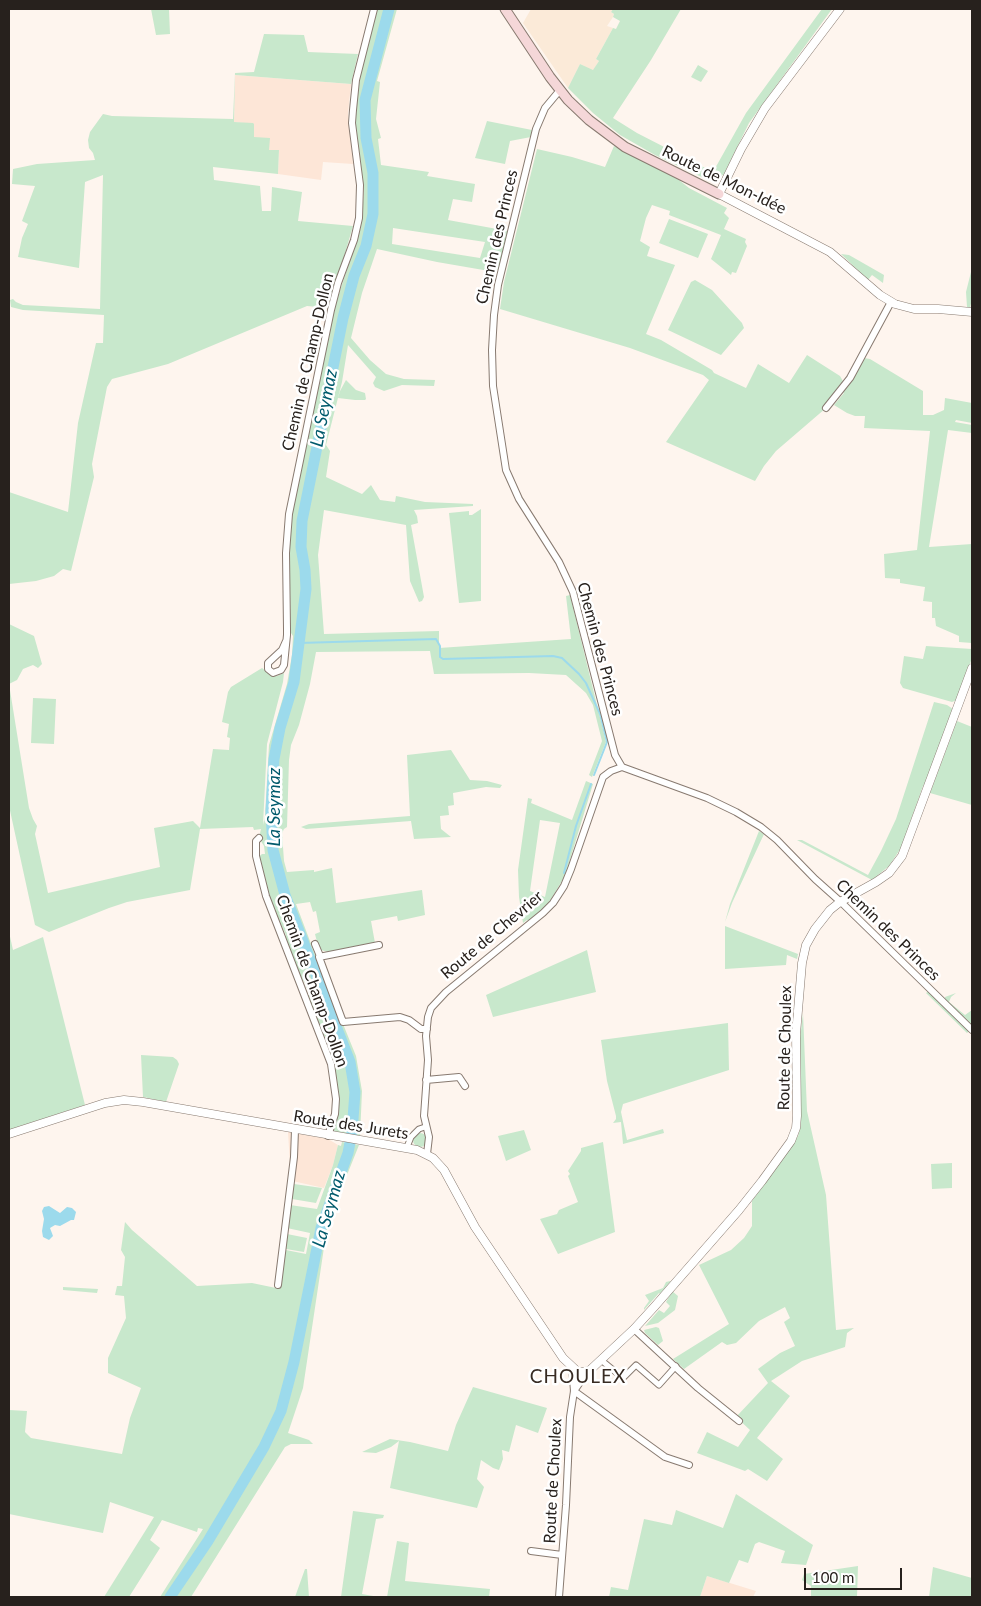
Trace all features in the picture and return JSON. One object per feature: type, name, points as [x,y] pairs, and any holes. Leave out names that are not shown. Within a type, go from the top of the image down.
[{"type":"main road","name":"Route de Mon-Idée","points":[[505,9],[560,90],[589,120],[617,141],[651,161],[720,194]]},
{"type":"street","name":"Chemin de Champ-Dollon","points":[[286,641],[278,653],[269,660],[268,669],[273,673],[281,670],[284,665],[286,641],[287,536],[289,514],[331,310],[338,283],[354,240],[359,218],[360,185],[352,123],[356,80],[374,9]]},
{"type":"street","points":[[720,194],[741,149],[766,108],[840,9]]},
{"type":"street","name":"Chemin des Princes","points":[[560,90],[545,108],[536,129],[498,285],[492,350],[493,386],[506,470],[519,499],[546,540],[567,578],[581,621],[613,752],[622,767],[707,798],[755,823],[777,840],[972,1030]]},
{"type":"street","name":"Route de Mon-Idée","points":[[720,194],[830,252],[891,302],[914,309],[938,308],[972,312]]},
{"type":"street","points":[[826,408],[850,378],[891,302]]},
{"type":"street","name":"Route de Choulex","points":[[584,1372],[601,1360],[634,1329],[739,1210],[773,1166],[792,1137],[797,1116],[796,1043],[803,956],[806,945],[815,928],[830,910],[889,873],[902,856],[972,668]]},
{"type":"street","name":"Route de Chevrier","points":[[427,1154],[429,1137],[425,1127],[424,1116],[428,1060],[428,1018],[438,1000],[553,903],[569,874],[603,777],[611,771],[622,767]]},
{"type":"street","name":"Chemin de Champ-Dollon","points":[[259,838],[256,840],[256,856],[266,896],[331,1064],[336,1099],[335,1114],[328,1136]]},
{"type":"street","points":[[315,944],[343,1022],[400,1017],[409,1020],[420,1029],[427,1029]]},
{"type":"street","points":[[320,956],[379,945]]},
{"type":"street","points":[[426,1080],[459,1077],[466,1086]]},
{"type":"street","name":"Route des Jurets","points":[[9,1134],[105,1103],[124,1100],[328,1136],[407,1147],[427,1154],[444,1170],[475,1227],[539,1323],[572,1367],[584,1372]]},
{"type":"street","points":[[407,1147],[411,1137],[419,1129],[425,1127]]},
{"type":"street","points":[[278,1285],[294,1157],[295,1130]]},
{"type":"street","points":[[634,1329],[698,1388],[738,1421]]},
{"type":"street","points":[[601,1360],[623,1378],[636,1365],[659,1385],[676,1366]]},
{"type":"street","name":"Route de Choulex","points":[[559,1597],[570,1417],[574,1391],[572,1367]]},
{"type":"street","points":[[584,1372],[574,1391],[665,1457],[689,1465]]},
{"type":"street","points":[[531,1551],[562,1555]]},
{"type":"shaded area","points":[[531,9],[613,9],[611,12],[614,14],[613,17],[607,26],[613,28],[596,59],[599,61],[593,71],[580,64],[568,88],[523,23]]},
{"type":"shaded area","points":[[235,75],[351,84],[348,113],[353,164],[323,162],[321,180],[278,174],[279,150],[269,150],[254,137],[254,124],[234,122]]},
{"type":"shaded area","points":[[288,1132],[328,1139],[338,1145],[324,1188],[288,1180],[290,1164]]},
{"type":"shaded area","points":[[707,1576],[756,1591],[753,1597],[700,1597]]},
{"type":"green space","points":[[151,9],[169,9],[170,34],[156,35]]},
{"type":"green space","points":[[377,9],[397,9],[377,81],[380,82],[376,119],[381,138],[378,139],[381,165],[429,172],[427,176],[475,184],[472,202],[453,199],[448,220],[508,231],[500,267],[495,272],[377,249],[362,293],[351,338],[370,360],[386,374],[404,379],[435,380],[434,386],[402,385],[384,391],[375,387],[373,383],[376,377],[348,345],[342,382],[326,445],[330,451],[326,477],[362,494],[371,485],[380,500],[395,502],[396,496],[425,502],[473,504],[473,506],[414,510],[418,523],[411,525],[424,597],[419,602],[410,581],[406,525],[324,510],[318,555],[324,634],[439,631],[439,648],[571,639],[566,596],[570,595],[606,742],[592,777],[589,775],[602,741],[593,705],[586,693],[566,675],[529,673],[434,674],[430,651],[316,652],[310,684],[299,725],[291,745],[289,760],[287,827],[282,833],[284,861],[287,872],[314,870],[314,872],[332,868],[336,903],[422,890],[425,915],[398,921],[397,916],[371,921],[375,943],[328,952],[321,950],[317,942],[315,934],[320,932],[316,911],[313,912],[310,902],[296,904],[339,1018],[356,1056],[362,1091],[360,1136],[328,1136],[335,1114],[327,1054],[330,1049],[325,1036],[320,1033],[307,1000],[309,994],[304,981],[299,979],[284,941],[286,935],[280,922],[276,921],[256,859],[265,854],[264,846],[259,838],[261,829],[254,830],[253,827],[200,829],[190,890],[127,902],[49,932],[35,925],[9,806],[9,684],[29,808],[37,826],[35,834],[48,893],[160,867],[154,828],[193,821],[200,828],[213,749],[229,750],[230,738],[227,737],[229,724],[222,722],[228,692],[231,687],[262,668],[272,676],[284,673],[267,744],[263,825],[269,745],[287,684],[292,655],[289,541],[293,511],[334,309],[361,227],[364,190],[356,128],[355,109],[358,86]],"holes":[[[393,228],[485,242],[480,258],[392,244]]]},
{"type":"green space","points":[[613,9],[681,9],[651,60],[613,118],[637,133],[713,172],[746,113],[822,9],[832,9],[749,123],[724,174],[718,179],[710,181],[655,155],[620,135],[593,113],[568,88],[580,64],[593,70],[599,61],[596,59],[613,28],[616,29],[620,21],[613,17],[614,14],[611,12]]},
{"type":"green space","points":[[264,34],[304,35],[308,52],[358,54],[351,84],[235,75],[234,122],[253,123],[254,137],[270,138],[269,150],[279,150],[278,174],[213,167],[214,180],[260,186],[262,211],[271,211],[272,187],[302,192],[298,221],[353,226],[329,308],[307,306],[168,364],[112,379],[107,387],[92,464],[94,477],[71,571],[63,569],[54,576],[36,581],[9,584],[9,492],[68,512],[78,423],[96,343],[103,343],[104,315],[23,310],[11,307],[10,300],[13,299],[23,305],[100,309],[103,175],[85,182],[79,268],[18,257],[22,238],[28,224],[22,221],[35,186],[12,184],[13,169],[37,164],[95,160],[89,148],[88,140],[90,132],[103,114],[112,116],[233,119],[235,73],[254,72]]},
{"type":"green space","points":[[698,65],[708,71],[701,82],[691,77]]},
{"type":"green space","points":[[487,121],[532,130],[531,137],[510,141],[505,164],[475,158]]},
{"type":"green space","points":[[614,146],[727,208],[724,213],[729,218],[724,229],[746,239],[747,246],[736,273],[732,272],[731,275],[711,259],[721,235],[669,215],[670,211],[652,205],[646,218],[640,241],[650,247],[647,256],[675,265],[646,334],[661,340],[714,373],[746,388],[758,364],[789,383],[807,355],[840,376],[844,383],[826,408],[776,451],[755,481],[666,442],[709,380],[703,375],[630,348],[500,309],[504,282],[537,149],[605,167]]},
{"type":"green space","points":[[669,219],[708,234],[698,258],[659,243]]},
{"type":"green space","points":[[841,254],[849,255],[884,275],[883,283],[872,275],[868,280]]},
{"type":"green space","points":[[972,268],[972,299],[970,308],[967,307],[966,292]]},
{"type":"green space","points":[[695,280],[712,290],[742,323],[744,328],[721,355],[668,330],[691,282]]},
{"type":"green space","points":[[864,358],[870,359],[923,391],[923,415],[933,415],[944,410],[945,398],[972,403],[972,423],[956,420],[955,422],[972,425],[972,433],[948,430],[929,547],[972,544],[972,643],[959,642],[959,636],[936,626],[935,618],[932,618],[932,602],[923,601],[925,587],[900,583],[900,579],[885,578],[884,554],[917,550],[930,431],[864,428],[865,416],[855,416],[834,405],[844,393],[842,392]]},
{"type":"green space","points":[[346,380],[356,390],[365,393],[365,400],[338,398]]},
{"type":"green space","points":[[481,509],[481,601],[459,603],[449,513],[469,511],[469,515],[472,515]]},
{"type":"green space","points":[[9,624],[34,636],[42,664],[38,668],[33,665],[23,669],[17,680],[9,684]]},
{"type":"green space","points":[[926,646],[972,649],[972,658],[957,700],[952,702],[903,688],[900,683],[904,656],[923,659]]},
{"type":"green space","points":[[33,698],[56,699],[54,744],[31,743]]},
{"type":"green space","points":[[934,702],[947,705],[953,709],[901,848],[889,866],[872,880],[797,840],[802,840],[868,875],[896,819]]},
{"type":"green space","points":[[957,721],[972,727],[972,805],[930,793]]},
{"type":"green space","points":[[451,750],[470,780],[487,781],[502,785],[500,788],[486,787],[453,793],[454,805],[448,806],[449,815],[440,816],[441,829],[451,837],[414,839],[411,821],[306,829],[301,827],[309,824],[410,816],[407,755]]},
{"type":"green space","points":[[586,781],[593,784],[565,876],[548,904],[529,921],[527,920],[523,923],[519,897],[518,870],[528,798],[532,799],[531,803],[572,820]],"holes":[[[540,820],[560,823],[545,897],[530,891]]]},
{"type":"green space","points":[[759,831],[764,834],[725,922],[730,904]]},
{"type":"green space","points":[[725,926],[798,954],[797,959],[787,955],[786,965],[725,969]]},
{"type":"green space","points":[[9,932],[13,950],[43,937],[85,1105],[9,1130]]},
{"type":"green space","points":[[587,950],[596,992],[493,1017],[486,995]]},
{"type":"green space","points":[[929,991],[970,1030],[967,1033],[926,993]]},
{"type":"green space","points":[[956,993],[949,1002],[965,1015],[972,1010],[972,1026],[945,1000],[945,997]]},
{"type":"green space","points":[[803,1013],[807,1111],[826,1195],[836,1330],[854,1328],[847,1333],[845,1347],[802,1361],[771,1381],[790,1396],[757,1438],[783,1459],[767,1481],[748,1469],[745,1471],[697,1453],[707,1432],[738,1447],[750,1430],[736,1417],[768,1383],[758,1369],[780,1353],[795,1346],[784,1322],[790,1318],[785,1307],[759,1321],[736,1343],[727,1345],[722,1342],[684,1369],[673,1359],[729,1324],[699,1265],[731,1250],[744,1238],[752,1226],[752,1201],[798,1136],[801,1125],[799,1047]]},
{"type":"green space","points":[[728,1023],[729,1070],[623,1104],[621,1112],[627,1140],[663,1129],[664,1133],[623,1144],[621,1122],[613,1123],[616,1116],[607,1081],[601,1040]]},
{"type":"green space","points":[[141,1055],[173,1057],[177,1060],[179,1064],[166,1102],[143,1097]]},
{"type":"green space","points":[[524,1130],[531,1150],[506,1161],[498,1136]]},
{"type":"green space","points":[[417,1133],[423,1133],[427,1140],[423,1147],[417,1147],[413,1143],[413,1137]]},
{"type":"green space","points":[[342,1142],[359,1145],[333,1210],[326,1234],[303,1388],[288,1433],[309,1440],[313,1444],[291,1444],[285,1447],[191,1597],[160,1597],[203,1529],[198,1528],[197,1532],[162,1520],[150,1540],[160,1548],[129,1597],[104,1597],[154,1517],[110,1502],[103,1533],[9,1514],[9,1410],[27,1411],[25,1432],[31,1438],[122,1454],[130,1418],[141,1388],[108,1373],[108,1358],[126,1318],[124,1296],[115,1295],[117,1286],[122,1286],[125,1257],[121,1250],[125,1222],[197,1286],[252,1283],[276,1288],[281,1249],[306,1254],[310,1233],[287,1228],[290,1205],[317,1209],[338,1145],[341,1146]]},
{"type":"green space","points":[[603,1142],[615,1232],[558,1254],[540,1219],[557,1214],[559,1210],[578,1202],[568,1176],[570,1174],[568,1171],[581,1148]]},
{"type":"green space","points":[[952,1163],[952,1188],[932,1189],[931,1164]]},
{"type":"green space","points":[[294,1184],[322,1188],[316,1203],[292,1199]]},
{"type":"green space","points":[[287,1234],[307,1238],[304,1252],[286,1249]]},
{"type":"green space","points":[[671,1281],[644,1310],[649,1301],[645,1295],[663,1288],[666,1282]]},
{"type":"green space","points":[[63,1287],[98,1289],[97,1293],[63,1290]]},
{"type":"green space","points":[[672,1291],[678,1296],[675,1310],[658,1323],[645,1326],[659,1310],[664,1313],[670,1306],[666,1302]]},
{"type":"green space","points":[[659,1328],[663,1341],[658,1345],[644,1330]]},
{"type":"green space","points":[[473,1387],[547,1408],[538,1433],[516,1425],[509,1452],[502,1450],[503,1459],[499,1470],[481,1460],[477,1479],[484,1487],[477,1508],[390,1488],[399,1441],[391,1447],[376,1453],[362,1452],[390,1439],[448,1451],[456,1425]]},
{"type":"green space","points":[[736,1494],[813,1545],[806,1565],[781,1563],[785,1551],[759,1542],[755,1544],[748,1563],[739,1560],[729,1583],[707,1576],[700,1597],[609,1597],[611,1587],[628,1590],[644,1519],[672,1525],[676,1510],[723,1528]]},
{"type":"green space","points":[[353,1511],[384,1515],[383,1518],[376,1519],[362,1594],[379,1597],[341,1597]]},
{"type":"green space","points":[[397,1541],[409,1543],[405,1581],[490,1589],[489,1597],[387,1597]]},
{"type":"green space","points":[[858,1566],[857,1597],[811,1597],[811,1586],[802,1580],[804,1574]]},
{"type":"green space","points":[[933,1567],[972,1578],[972,1597],[929,1597]]},
{"type":"green space","points":[[305,1569],[307,1569],[309,1597],[295,1597]]},
{"type":"water","points":[[49,1206],[60,1213],[67,1207],[72,1208],[76,1212],[74,1220],[50,1228],[53,1236],[49,1240],[43,1237],[44,1219],[42,1211],[44,1207]]},
{"type":"waterway","name":"La Seymaz","points":[[170,1597],[208,1541],[264,1447],[281,1411],[294,1362],[321,1228],[348,1153],[352,1132],[355,1092],[350,1062],[285,895],[273,850],[271,811],[274,759],[280,728],[294,682],[306,589],[301,547],[302,521],[343,318],[354,276],[366,246],[373,214],[373,173],[366,138],[365,100],[389,9]]},
{"type":"waterway","points":[[299,643],[436,639],[440,646],[440,657],[443,659],[553,656],[562,658],[586,683],[600,714],[607,742],[594,775]]},
{"type":"waterway","points":[[564,873],[576,826],[591,784]]},
{"type":"district","name":"CHOULEX","points":[[578,1377]]}]
